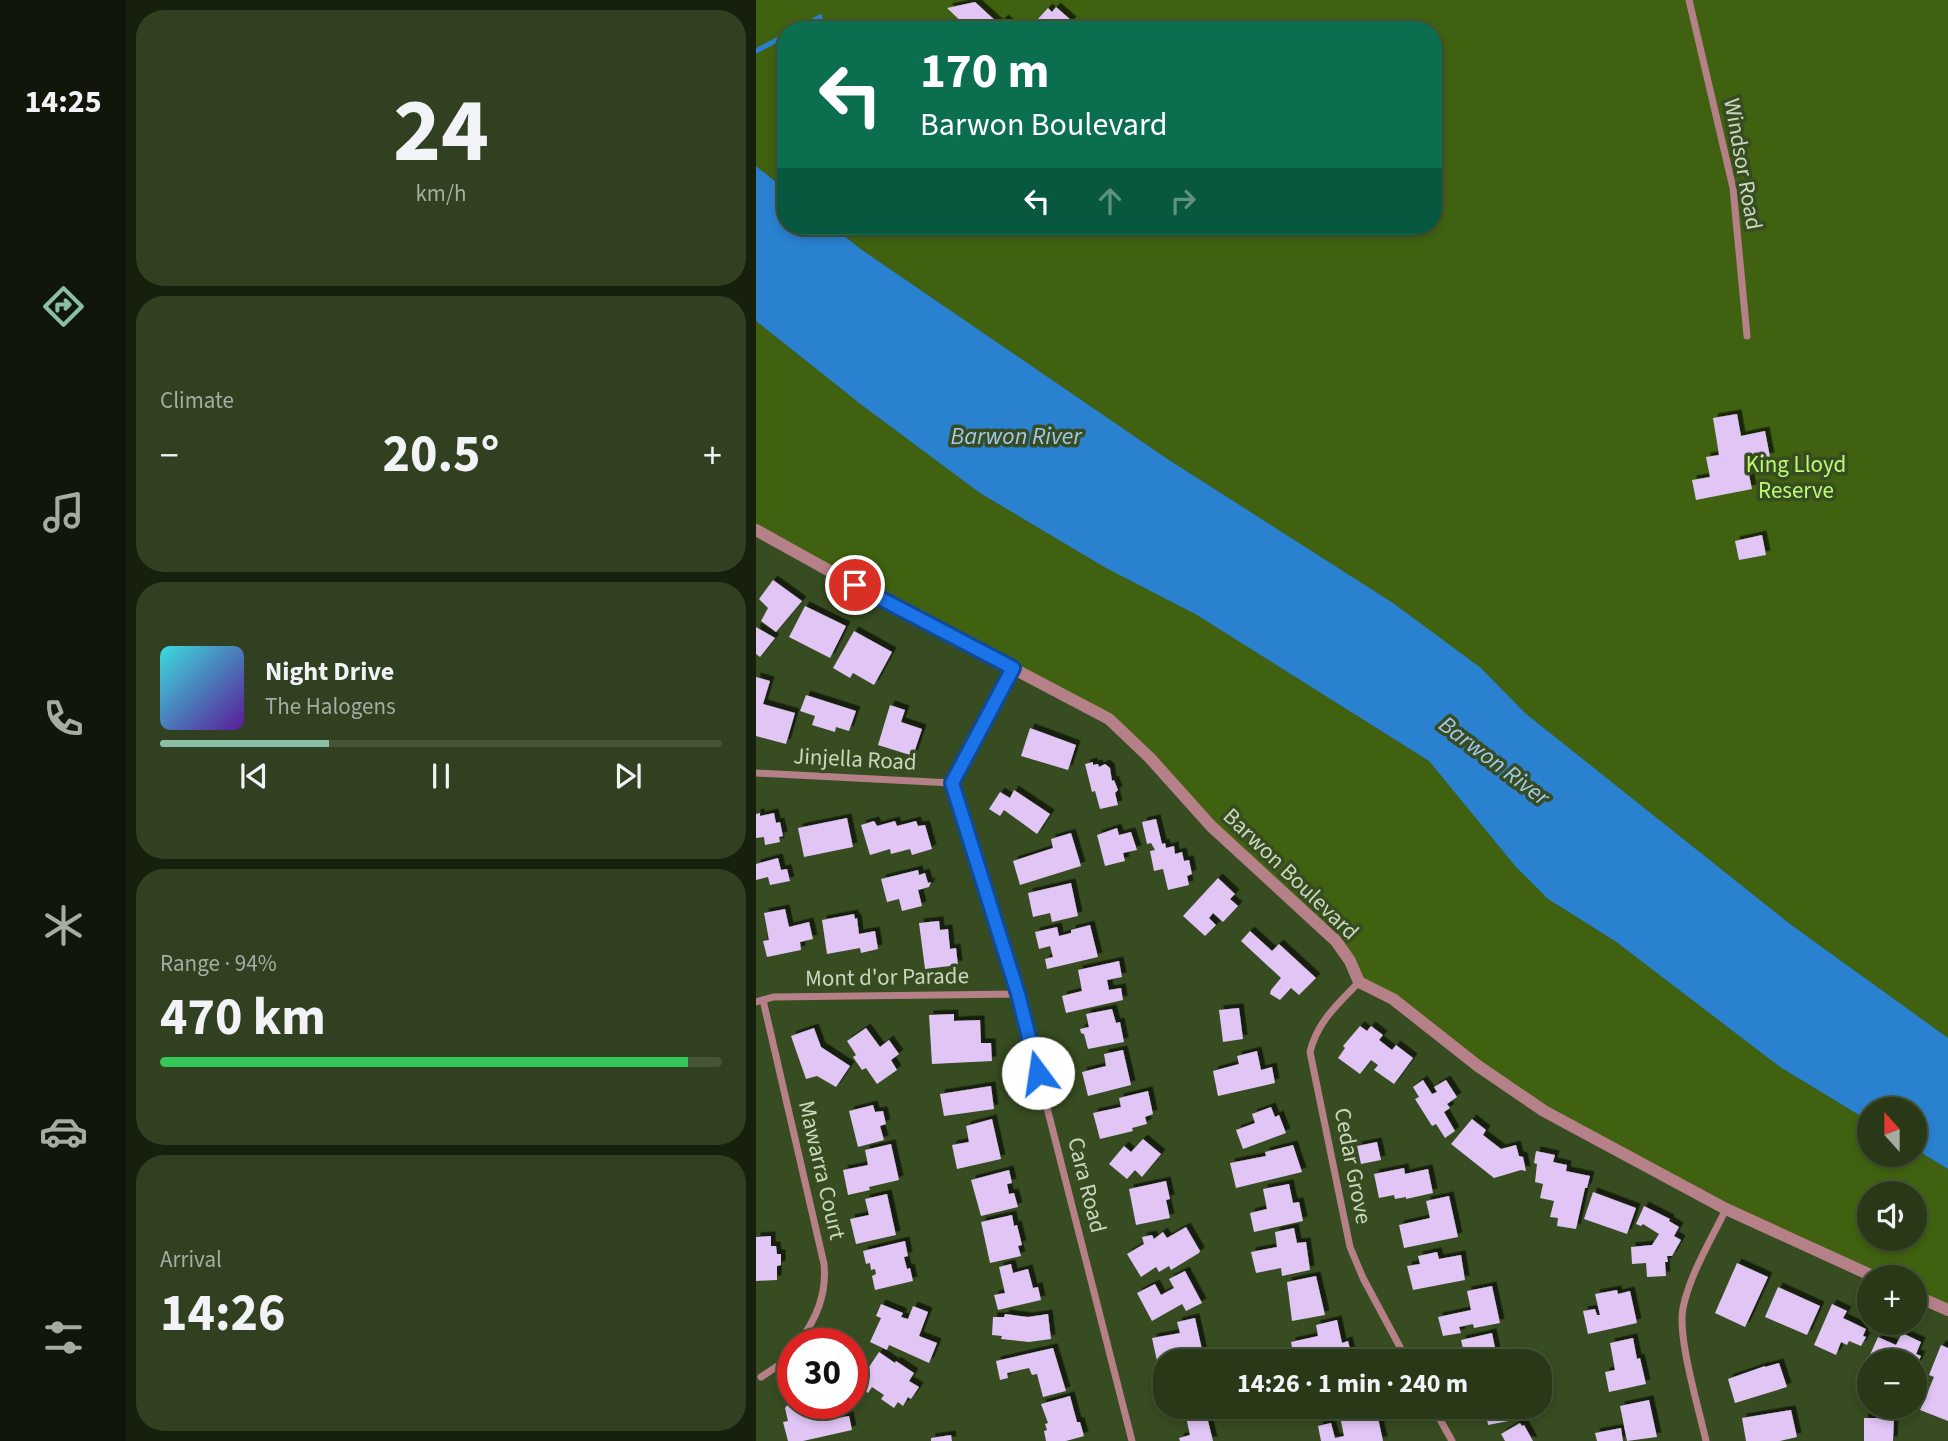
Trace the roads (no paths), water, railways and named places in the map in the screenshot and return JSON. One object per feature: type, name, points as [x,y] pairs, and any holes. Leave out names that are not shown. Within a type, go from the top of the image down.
[{"type":"street","name":"Windsor Road","points":[[1689,0],[1733,188],[1747,336]]},
{"type":"street","name":"Barwon Boulevard","points":[[756,530],[1109,719],[1123,730],[1211,826],[1336,941],[1350,961],[1359,982]]},
{"type":"street","points":[[952,783],[1013,668]]},
{"type":"street","name":"Jinjella Road","points":[[756,774],[952,783]]},
{"type":"street","name":"Cara Road","points":[[952,783],[1018,994],[1132,1441]]},
{"type":"street","points":[[1359,982],[1393,999],[1478,1066],[1544,1111],[1726,1209],[1857,1269]]},
{"type":"street","name":"Cedar Grove","points":[[1359,982],[1322,1021],[1310,1052],[1350,1247],[1363,1279],[1401,1349]]},
{"type":"street","name":"Mont d'or Parade","points":[[759,1001],[787,997],[1018,994]]},
{"type":"street","name":"Mawarra Court","points":[[759,1001],[824,1264],[824,1287],[819,1307],[807,1328]]},
{"type":"street","points":[[1706,1441],[1683,1335],[1682,1311],[1688,1291],[1726,1209]]},
{"type":"street","points":[[1927,1301],[1948,1310]]},
{"type":"street","points":[[761,1377],[777,1366]]},
{"type":"street","points":[[1440,1419],[1452,1441]]},
{"type":"water","name":"Barwon River","points":[[756,166],[777,183],[777,235],[843,235],[1166,458],[1393,603],[1481,668],[1525,713],[1790,924],[1948,1038],[1948,1169],[1927,1156],[1927,1097],[1857,1097],[1857,1114],[1780,1067],[1615,941],[1548,899],[1516,867],[1429,761],[1197,615],[1106,568],[980,493],[863,406],[756,321]]},
{"type":"waterway","points":[[813,21],[820,17]]},
{"type":"waterway","points":[[756,51],[777,40]]},
{"type":"park label","name":"King Lloyd Reserve","points":[[1796,477]]}]
